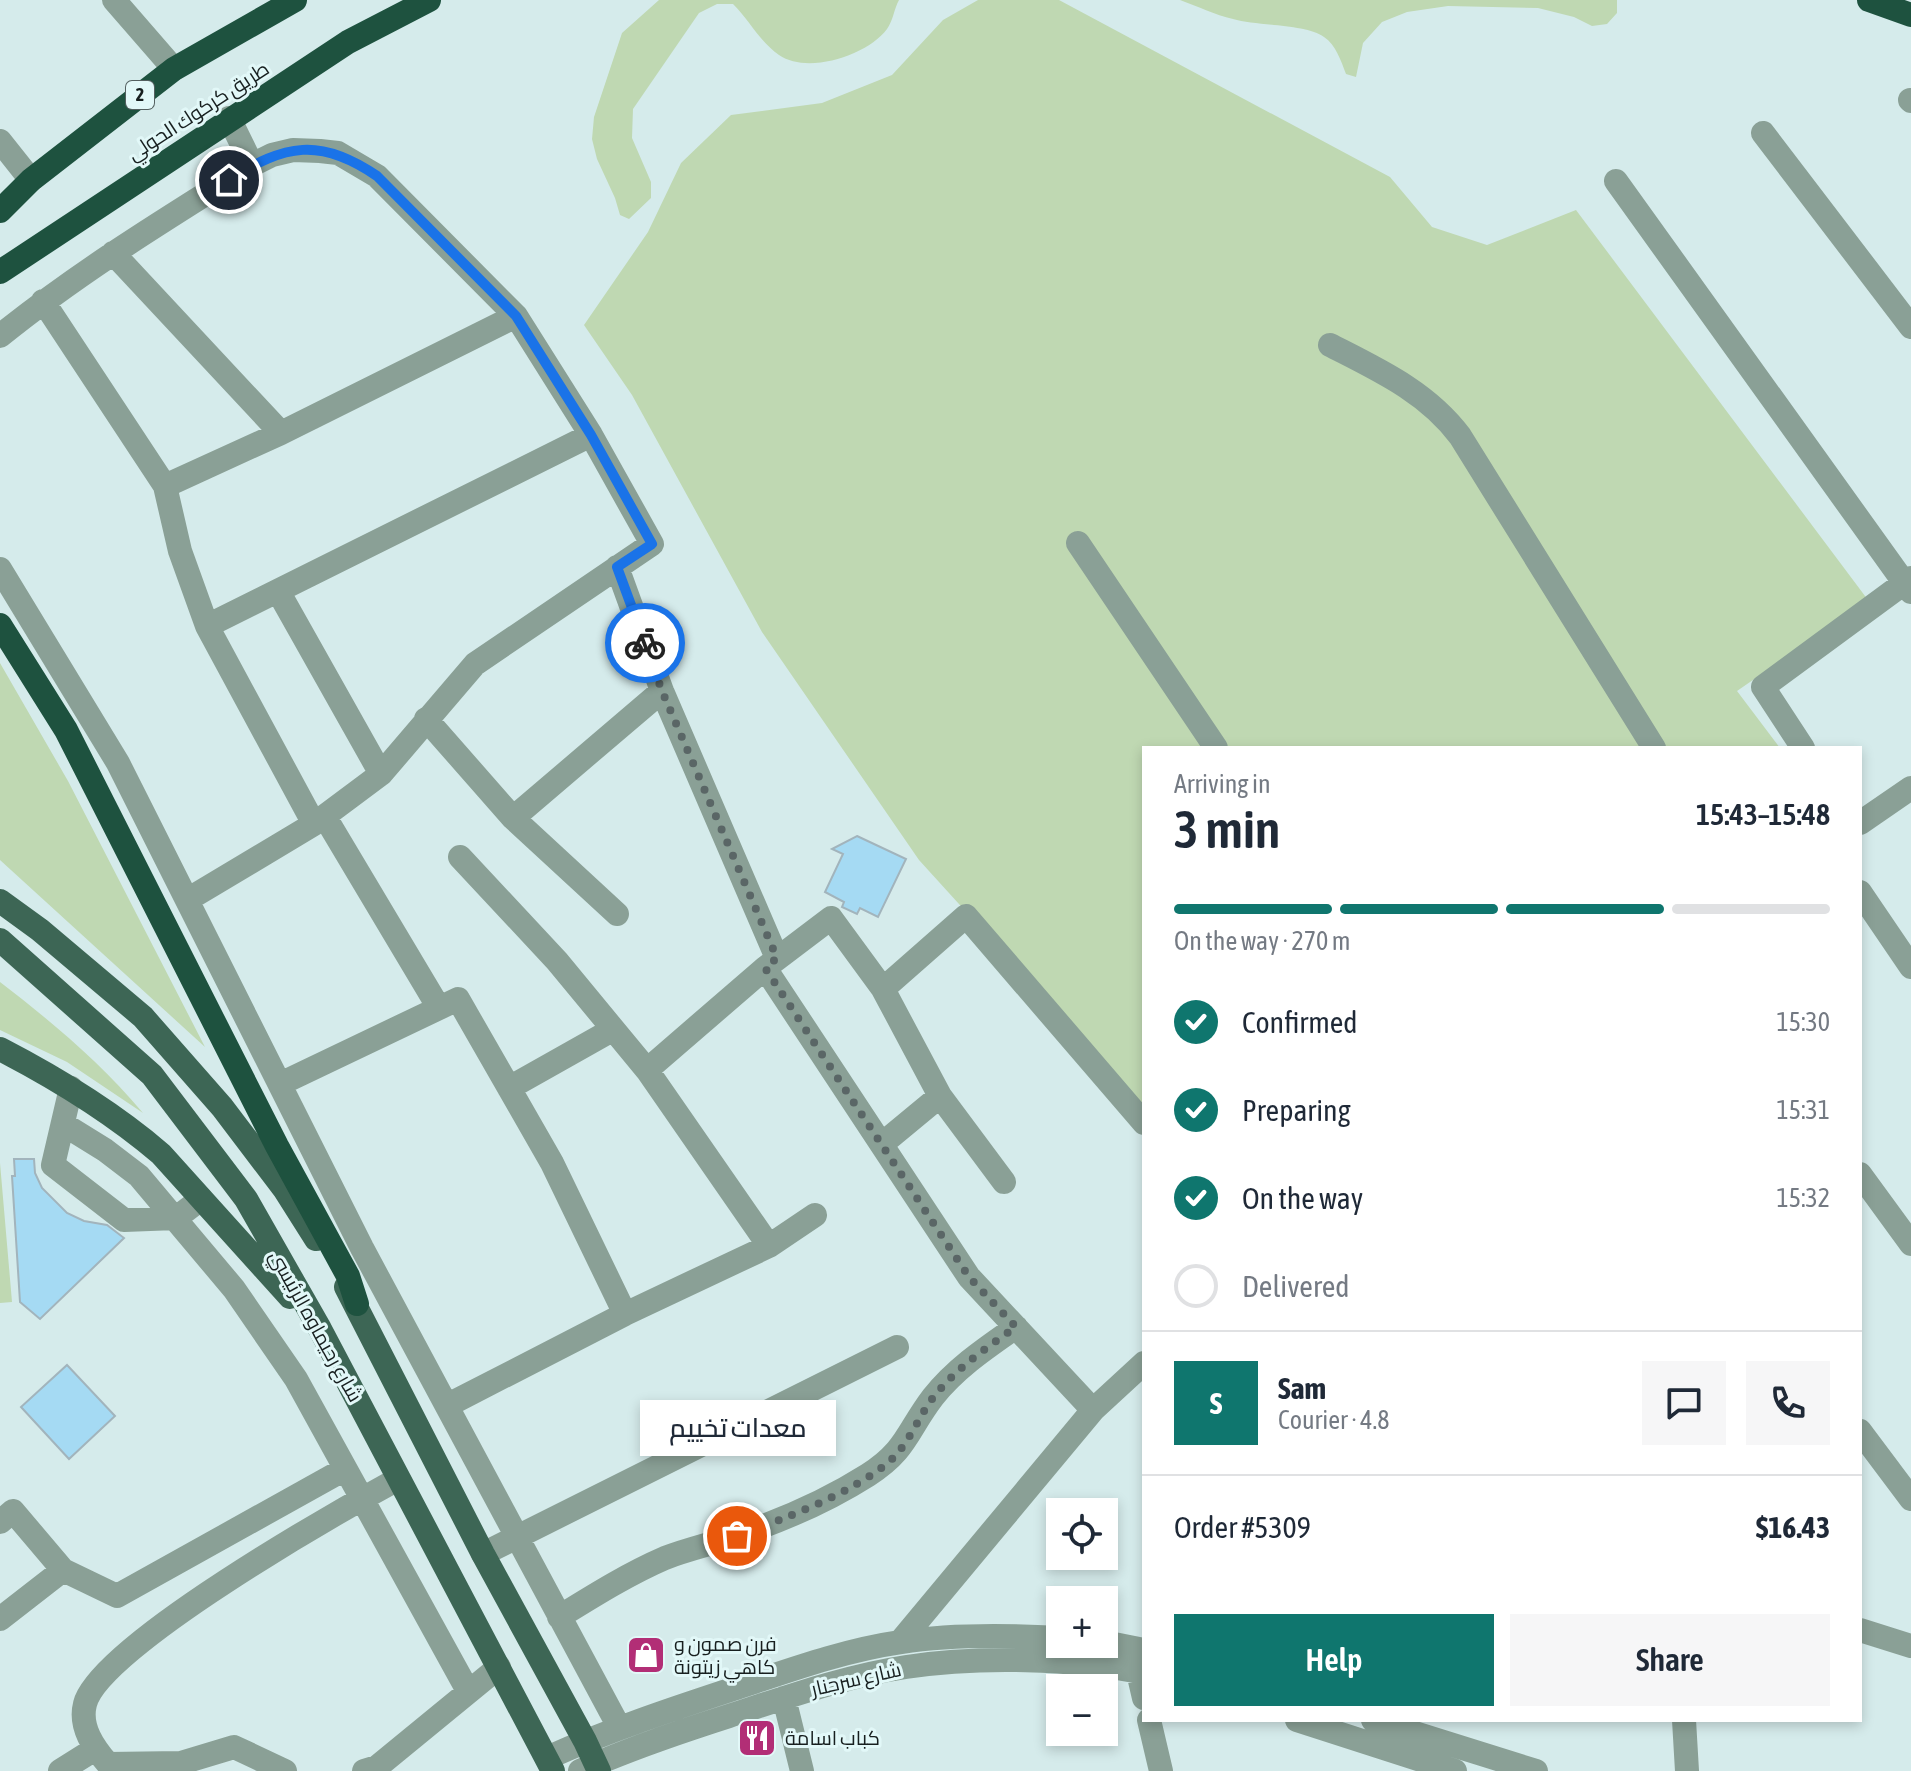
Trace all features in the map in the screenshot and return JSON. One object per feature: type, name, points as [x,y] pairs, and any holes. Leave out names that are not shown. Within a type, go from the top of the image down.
[{"type":"highway","name":"طريق كركوك الحولي","points":[[0,211],[31,180],[174,69],[295,0]]},
{"type":"highway","name":"طريق كركوك الحولي","points":[[0,272],[348,42],[429,0]]},
{"type":"highway","points":[[1869,0],[1911,15]]},
{"type":"highway","points":[[0,625],[66,730],[277,1146],[348,1276],[357,1304]]},
{"type":"main road","name":"شارع رحيماوه الرئيسي","points":[[0,901],[40,930],[143,1017],[222,1107],[285,1190],[357,1304],[483,1554],[585,1741],[591,1769]]},
{"type":"main road","name":"شارع رحيماوه الرئيسي","points":[[0,940],[152,1075],[246,1199],[320,1329],[550,1764]]},
{"type":"main road","points":[[0,1049],[71,1088],[137,1133],[161,1154],[320,1329]]},
{"type":"street","points":[[114,0],[174,69]]},
{"type":"street","points":[[229,118],[252,165]]},
{"type":"street","points":[[1763,133],[1911,327]]},
{"type":"street","points":[[0,141],[31,180]]},
{"type":"street","points":[[0,336],[43,301],[113,253],[252,165],[272,155],[293,150],[338,153],[377,176],[516,316],[591,435],[652,544],[475,664],[381,774],[320,820],[187,900]]},
{"type":"street","points":[[1616,181],[1909,584],[1763,687],[1796,744]]},
{"type":"street","points":[[113,253],[281,433]]},
{"type":"street","points":[[43,301],[165,486],[180,551],[207,626],[320,820],[439,1008]]},
{"type":"street","points":[[165,486],[281,433],[516,316]]},
{"type":"street","points":[[1330,345],[1390,376],[1445,415],[1653,746]]},
{"type":"street","points":[[207,626],[591,435]]},
{"type":"street","points":[[1078,543],[1215,746]]},
{"type":"street","points":[[617,567],[662,691],[771,963],[882,1144],[969,1277],[1093,1410]]},
{"type":"street","points":[[0,569],[118,763],[362,1248],[619,1727]]},
{"type":"street","points":[[278,591],[381,774]]},
{"type":"street","points":[[513,818],[662,691]]},
{"type":"street","points":[[426,719],[513,818],[617,914]]},
{"type":"street","points":[[1862,822],[1911,788]]},
{"type":"street","points":[[460,857],[557,961],[647,1070],[769,1246]]},
{"type":"street","points":[[1862,895],[1911,967]]},
{"type":"street","points":[[883,989],[966,916],[1142,1121]]},
{"type":"street","points":[[647,1070],[771,963],[831,918],[883,989],[940,1096],[1004,1182]]},
{"type":"street","points":[[280,1084],[458,999],[552,1163],[625,1314]]},
{"type":"street","points":[[509,1088],[612,1030]]},
{"type":"street","points":[[71,1088],[53,1165],[124,1220],[176,1218],[201,1199]]},
{"type":"street","points":[[882,1144],[940,1096]]},
{"type":"street","points":[[63,1124],[139,1176],[234,1289],[283,1359],[468,1691]]},
{"type":"street","points":[[1862,1177],[1911,1244]]},
{"type":"street","points":[[448,1405],[625,1314],[769,1246],[815,1215]]},
{"type":"street","points":[[559,1617],[633,1573],[667,1557],[777,1521],[866,1476],[891,1459],[909,1438],[933,1397],[950,1378],[1016,1327]]},
{"type":"street","points":[[483,1554],[897,1347]]},
{"type":"street","points":[[900,1642],[1093,1410],[1142,1365]]},
{"type":"street","points":[[1862,1434],[1911,1499]]},
{"type":"street","points":[[0,1522],[13,1511],[63,1570],[117,1596],[345,1469]]},
{"type":"street","points":[[285,1771],[234,1747],[181,1763],[108,1764],[95,1749],[85,1726],[85,1705],[93,1686],[129,1652],[203,1597],[283,1544],[398,1479]]},
{"type":"street","points":[[0,1619],[63,1570]]},
{"type":"street","points":[[1862,1631],[1911,1646]]},
{"type":"street","name":"شارع سرجنار","points":[[550,1764],[585,1741],[619,1727],[837,1656],[900,1642],[978,1637],[1046,1638]]},
{"type":"street","points":[[1118,1650],[1142,1665]]},
{"type":"street","name":"شارع سرجنار","points":[[591,1769],[690,1729],[784,1698],[880,1672],[938,1664],[1048,1662],[1142,1665]]},
{"type":"street","points":[[364,1771],[377,1767],[499,1667]]},
{"type":"street","points":[[784,1698],[802,1771]]},
{"type":"street","points":[[1149,1722],[1161,1771]]},
{"type":"street","points":[[1306,1722],[1455,1771]]},
{"type":"street","points":[[1379,1722],[1536,1771]]},
{"type":"street","points":[[1684,1722],[1687,1771]]},
{"type":"street","points":[[60,1771],[95,1749]]},
{"type":"green space","points":[[659,0],[899,0],[889,26],[878,38],[852,54],[821,62],[791,61],[779,55],[733,4],[717,4],[699,13],[633,109],[632,138],[651,182],[651,198],[629,219],[620,215],[597,159],[592,139],[594,117],[622,33]]},
{"type":"green space","points":[[978,0],[1059,0],[1390,177],[1432,227],[1487,245],[1576,210],[1868,600],[1737,691],[1778,746],[1142,746],[1142,1106],[919,860],[762,632],[632,395],[584,325],[648,232],[681,163],[731,115],[822,103],[892,75],[943,20]]},
{"type":"green space","points":[[1180,0],[1617,0],[1617,13],[1607,24],[1592,26],[1574,17],[1538,8],[1448,6],[1407,12],[1382,22],[1363,43],[1356,77],[1346,74],[1332,44],[1316,33],[1233,19]]},
{"type":"green space","points":[[0,663],[68,781],[205,1047],[0,860]]},
{"type":"green space","points":[[0,982],[75,1044],[143,1113],[67,1062],[0,1030]]},
{"type":"green space","points":[[0,1163],[12,1302],[0,1303]]},
{"type":"building","points":[[857,836],[906,859],[878,917],[860,908],[857,914],[842,907],[844,902],[825,892],[843,854],[832,849]]},
{"type":"building","points":[[14,1159],[34,1159],[35,1173],[42,1188],[67,1213],[84,1221],[107,1225],[124,1238],[40,1319],[20,1302],[12,1176],[15,1176]]},
{"type":"building","points":[[67,1365],[115,1416],[69,1459],[21,1407]]},
{"type":"way so far","points":[[645,643],[662,691],[777,958],[765,968],[969,1277],[1016,1327],[950,1378],[933,1397],[909,1438],[891,1459],[827,1498],[737,1536]]},
{"type":"place","name":"معدات تخييم","points":[[737,1536]]},
{"type":"place","name":"فرن صمون و كاهي زيتونة","points":[[646,1655]]},
{"type":"place","name":"كباب اسامة","points":[[757,1738]]},
{"type":"route","points":[[229,180],[272,155],[293,150],[338,153],[355,161],[377,176],[516,316],[591,435],[652,544],[617,567],[645,643]]}]
